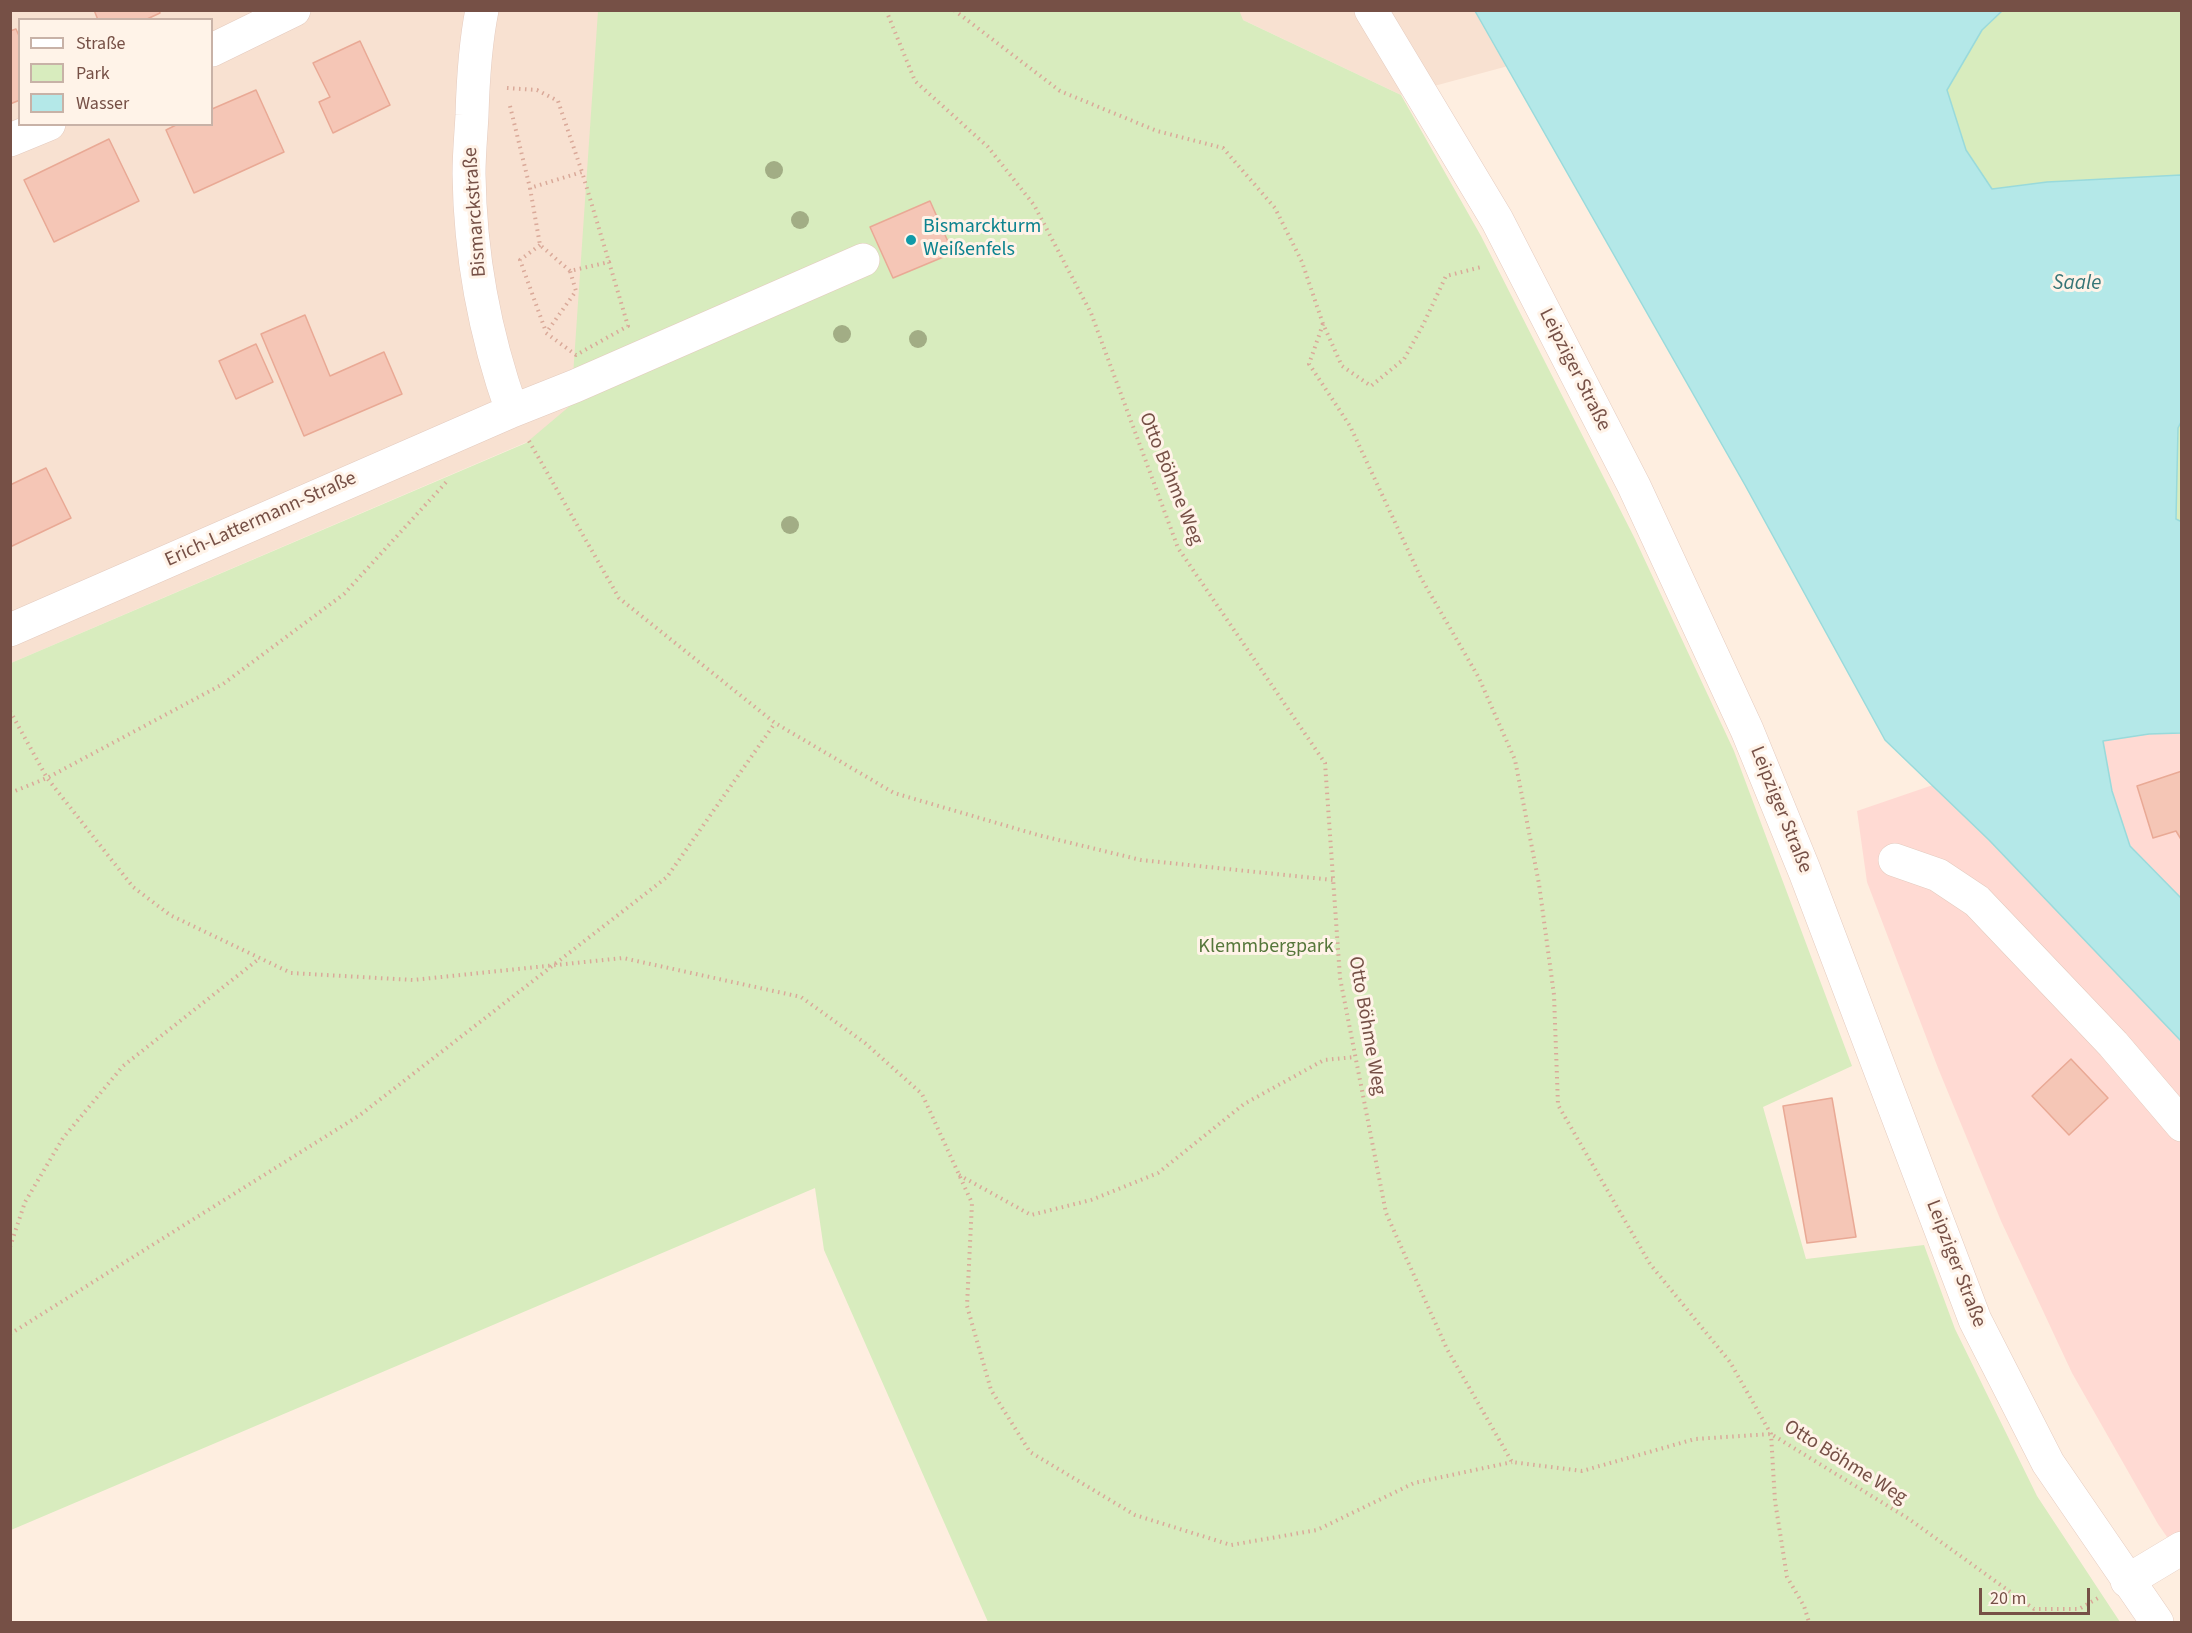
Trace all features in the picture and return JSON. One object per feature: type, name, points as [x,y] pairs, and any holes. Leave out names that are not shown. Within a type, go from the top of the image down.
[{"type":"street","points":[[213,50],[294,10]]},
{"type":"street","name":"Bismarckstraße","points":[[482,10],[473,82],[469,173],[474,245],[485,315],[497,369],[512,411]]},
{"type":"street","name":"Leipziger Straße","points":[[1371,10],[1497,220],[1517,258],[1634,486],[1748,730],[1805,872],[1975,1320],[2048,1463],[2157,1623]]},
{"type":"street","points":[[10,140],[44,126]]},
{"type":"street","name":"Erich-Lattermann-Straße","points":[[10,630],[863,260]]},
{"type":"street","points":[[1895,860],[1938,875],[1977,901],[2113,1044],[2181,1125]]},
{"type":"street","points":[[2127,1581],[2181,1548]]},
{"type":"path","name":"Otto Böhme Weg","points":[[886,10],[915,81],[988,147],[1034,205],[1090,313],[1178,548],[1325,763],[1340,978],[1386,1213],[1447,1349],[1512,1461],[1582,1471],[1695,1439],[1771,1434],[1909,1519],[2034,1609],[2079,1610],[2127,1581]]},
{"type":"path","points":[[954,10],[1060,91],[1157,131],[1223,148],[1275,208],[1302,262],[1323,324],[1342,366],[1371,386],[1404,359],[1446,276],[1517,258]]},
{"type":"path","points":[[540,245],[520,260],[546,333],[576,355],[628,326],[582,172],[558,101],[537,90],[506,88],[530,188],[540,245],[570,271],[576,291],[546,333]]},
{"type":"path","points":[[530,188],[582,172]]},
{"type":"path","points":[[570,271],[609,262]]},
{"type":"path","points":[[1323,324],[1309,364],[1350,426],[1421,578],[1479,678],[1515,760],[1539,884],[1554,996],[1558,1105],[1650,1264],[1730,1362],[1771,1434],[1775,1502],[1787,1577],[1804,1606],[1809,1623]]},
{"type":"path","points":[[512,411],[619,598],[775,723],[894,793],[1038,835],[1141,860],[1333,880]]},
{"type":"path","points":[[10,793],[47,778],[223,684],[344,594],[456,472]]},
{"type":"path","points":[[10,711],[47,778],[133,887],[170,915],[291,973],[413,980],[623,958],[801,997],[866,1043],[922,1094],[972,1203],[967,1306],[991,1390],[1030,1452],[1135,1515],[1232,1545],[1317,1530],[1414,1483],[1512,1461]]},
{"type":"path","points":[[10,1334],[360,1115],[667,878],[775,723]]},
{"type":"path","points":[[10,1247],[25,1202],[63,1138],[123,1066],[260,958]]},
{"type":"path","points":[[959,1175],[1031,1215],[1091,1200],[1158,1173],[1244,1104],[1324,1060],[1355,1057]]},
{"type":"shaded area","points":[[1475,10],[1508,66],[1401,95],[1243,20],[527,442],[11,663],[11,11]]},
{"type":"shaded area","points":[[2181,733],[2181,898],[2130,846],[2112,791],[2103,741],[2149,734]]},
{"type":"shaded area","points":[[1933,785],[1989,840],[2181,1041],[2181,1557],[2158,1524],[2072,1373],[2001,1221],[1938,1068],[1867,882],[1857,811]]},
{"type":"green space","name":"Klemmbergpark","points":[[1239,10],[1243,20],[1401,95],[1481,236],[1635,539],[1734,751],[1852,1066],[1763,1107],[1806,1259],[1924,1245],[1955,1329],[2037,1496],[2120,1622],[988,1622],[824,1250],[815,1188],[11,1530],[11,663],[526,443],[571,405],[598,11]]},
{"type":"green space","points":[[2002,11],[2181,11],[2181,175],[2047,182],[1992,189],[1966,150],[1947,90],[1982,30]]},
{"type":"green space","points":[[2181,421],[2181,522],[2176,519],[2178,428]]},
{"type":"water","name":"Saale","points":[[1475,11],[2002,11],[1982,30],[1947,90],[1966,150],[1992,189],[2047,182],[2181,175],[2182,420],[2178,428],[2176,519],[2182,522],[2181,733],[2149,734],[2103,741],[2112,791],[2130,846],[2181,898],[2181,1041],[1989,840],[1885,740],[1745,485]]},
{"type":"building","points":[[94,10],[159,10],[160,13],[149,18],[97,18]]},
{"type":"building","points":[[16,29],[18,34],[18,101],[10,104],[10,31]]},
{"type":"building","points":[[360,41],[390,105],[333,133],[319,102],[330,97],[313,63]]},
{"type":"building","points":[[256,90],[284,152],[194,193],[166,130],[174,126],[213,126],[213,109]]},
{"type":"building","points":[[109,139],[139,201],[54,242],[24,180]]},
{"type":"building","name":"Bismarckturm Weißenfels","points":[[930,201],[953,253],[893,278],[870,227]]},
{"type":"building","points":[[305,315],[330,376],[384,352],[402,394],[304,436],[261,334]]},
{"type":"building","points":[[256,344],[273,382],[236,399],[219,361]]},
{"type":"building","points":[[46,468],[71,518],[10,547],[10,485]]},
{"type":"building","points":[[2182,771],[2182,841],[2176,831],[2153,838],[2137,786]]},
{"type":"building","points":[[2071,1059],[2108,1098],[2069,1135],[2032,1096]]},
{"type":"building","points":[[1832,1098],[1856,1237],[1807,1243],[1783,1106]]},
{"type":"place","name":"Bismarckturm Weißenfels","points":[[911,240]]}]
